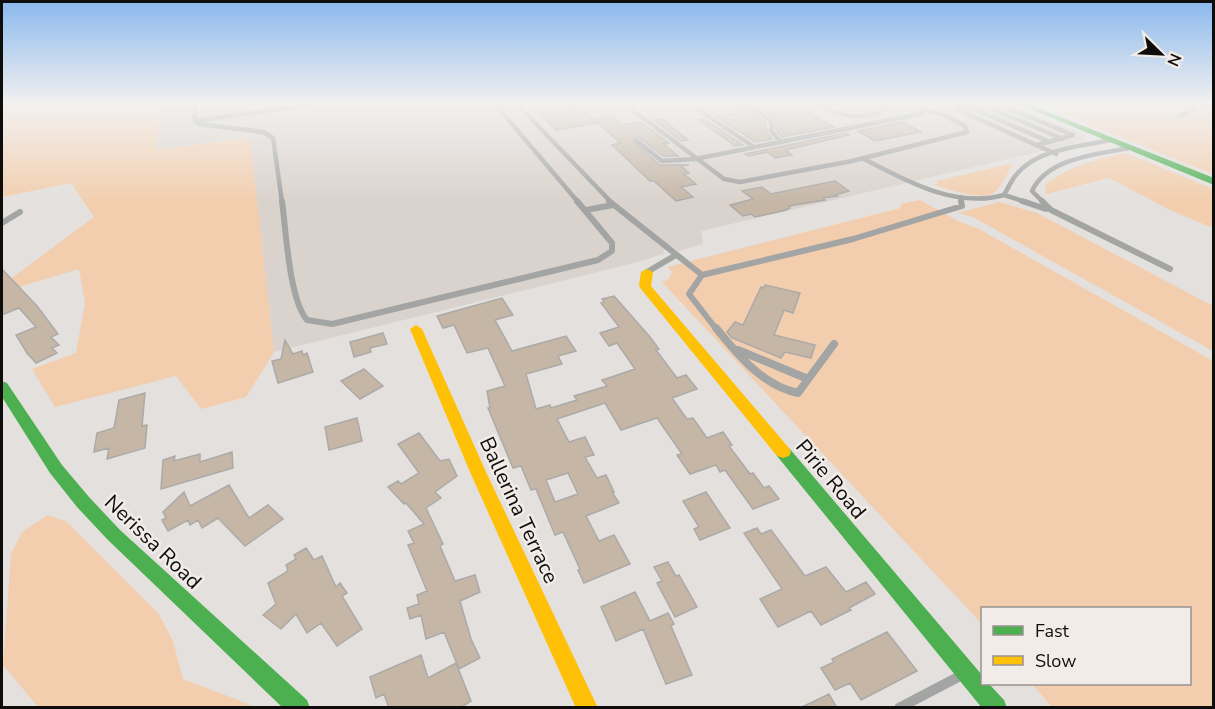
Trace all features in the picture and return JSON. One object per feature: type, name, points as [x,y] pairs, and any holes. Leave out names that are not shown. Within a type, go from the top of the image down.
[{"type":"street","points":[[1103,137],[1214,182]]},
{"type":"street","name":"Pirie Road","points":[[647,272],[645,286],[996,708]]},
{"type":"street","name":"Ballerina Terrace","points":[[416,329],[478,472],[587,708]]},
{"type":"street","name":"Nerissa Road","points":[[2,386],[56,469],[114,536],[299,708]]},
{"type":"lane","points":[[271,137],[293,283],[302,314],[307,320],[332,324],[598,260],[611,252],[612,243],[523,137]]},
{"type":"lane","points":[[548,137],[613,205],[702,275]]},
{"type":"lane","points":[[668,137],[724,179],[740,182],[862,158],[946,137]]},
{"type":"lane","points":[[739,137],[754,147]]},
{"type":"lane","points":[[777,137],[781,142]]},
{"type":"lane","points":[[637,141],[662,161],[696,159],[806,137]]},
{"type":"lane","points":[[1019,137],[1056,154]]},
{"type":"lane","points":[[1039,137],[1050,142]]},
{"type":"lane","points":[[1058,137],[1063,139]]},
{"type":"lane","points":[[1037,145],[1068,137]]},
{"type":"lane","points":[[1004,195],[1018,171],[1056,154],[1111,140]]},
{"type":"lane","points":[[1051,210],[1032,191],[1036,181],[1054,168],[1068,163],[1129,148]]},
{"type":"lane","points":[[862,158],[909,183],[961,197],[989,200],[1004,195],[1051,210],[1170,269]]},
{"type":"lane","points":[[834,344],[798,393],[785,391],[770,383],[733,347],[689,294],[702,275],[853,239],[947,212],[962,206],[961,197]]},
{"type":"lane","points":[[586,210],[613,205]]},
{"type":"lane","points":[[2,223],[20,212]]},
{"type":"lane","points":[[647,272],[676,255]]},
{"type":"lane","points":[[733,347],[808,379]]},
{"type":"lane","points":[[899,708],[967,672]]},
{"type":"shaded area","points":[[2,137],[157,137],[156,150],[250,137],[274,352],[246,397],[201,409],[176,376],[55,407],[32,369],[76,353],[85,303],[79,269],[15,288],[9,280],[94,217],[71,183],[2,197]]},
{"type":"shaded area","points":[[157,137],[249,137],[155,150]]},
{"type":"shaded area","points":[[250,137],[1084,137],[1085,141],[701,231],[703,244],[679,251],[674,248],[668,249],[662,251],[665,253],[638,262],[274,352]]},
{"type":"shaded area","points":[[1121,137],[1213,137],[1213,174]]},
{"type":"shaded area","points":[[1126,153],[1213,189],[1213,228],[1170,210],[1109,178],[1046,194],[1045,185],[1054,178],[1094,161]]},
{"type":"shaded area","points":[[1013,163],[1000,186],[990,195],[965,194],[934,185],[938,183],[937,181]]},
{"type":"shaded area","points":[[920,200],[960,222],[979,229],[1213,361],[1213,707],[1052,707],[1033,685],[1191,685],[1191,607],[981,607],[981,623],[662,282],[668,280],[672,272],[667,267],[901,208],[900,204]]},
{"type":"shaded area","points":[[999,202],[1037,213],[1213,306],[1213,351],[973,217],[958,213]]},
{"type":"shaded area","points":[[48,515],[67,522],[158,613],[173,641],[183,679],[253,707],[38,707],[3,665],[11,554],[22,532]]},
{"type":"building","points":[[614,137],[638,137],[633,141],[660,165],[689,165],[681,166],[689,173],[684,174],[696,184],[681,187],[693,197],[676,201],[654,181],[650,181],[612,145],[620,143]]},
{"type":"building","points":[[638,137],[661,137],[669,143],[664,144],[678,156],[663,156]]},
{"type":"building","points":[[676,137],[684,137],[688,140],[681,141]]},
{"type":"building","points":[[723,137],[731,137],[743,145],[735,146]]},
{"type":"building","points":[[748,137],[772,139],[755,142]]},
{"type":"building","points":[[826,137],[840,137],[786,150],[792,155],[775,158],[767,152],[749,156],[745,154]]},
{"type":"building","points":[[868,137],[895,137],[875,141]]},
{"type":"building","points":[[835,181],[849,191],[823,198],[825,200],[789,206],[790,208],[786,210],[755,217],[751,214],[743,216],[730,205],[753,199],[742,191],[762,187],[771,194]]},
{"type":"building","points":[[2,269],[37,306],[58,334],[51,337],[59,345],[52,348],[57,353],[36,363],[16,335],[36,327],[19,308],[2,315]]},
{"type":"building","points":[[765,285],[800,293],[793,313],[784,310],[774,335],[815,345],[811,358],[785,352],[781,358],[732,338],[727,332],[735,322],[743,325],[761,287],[764,288]]},
{"type":"building","points":[[614,296],[650,337],[659,349],[656,350],[677,378],[686,375],[697,389],[672,398],[687,419],[693,418],[707,438],[723,432],[732,445],[729,446],[750,474],[753,473],[764,488],[769,486],[779,499],[753,509],[725,470],[720,472],[716,465],[690,474],[677,455],[682,454],[657,418],[621,430],[605,403],[557,419],[569,442],[585,437],[594,455],[585,457],[597,478],[606,475],[619,503],[586,516],[599,541],[614,535],[630,564],[584,583],[563,532],[555,535],[536,489],[531,490],[521,466],[513,468],[488,408],[490,408],[487,391],[505,386],[488,348],[467,353],[454,325],[443,328],[437,316],[502,298],[513,315],[495,320],[512,351],[566,336],[576,351],[558,356],[562,364],[526,374],[536,409],[550,405],[551,408],[577,400],[574,396],[607,386],[602,380],[635,369],[617,343],[609,346],[600,333],[619,327],[601,303],[604,302],[602,299]],"holes":[[[568,473],[578,494],[555,502],[546,480]]]},
{"type":"building","points":[[383,333],[387,344],[370,348],[371,352],[354,357],[350,342]]},
{"type":"building","points":[[285,340],[293,354],[302,351],[303,355],[307,353],[313,372],[278,383],[272,361],[281,359]]},
{"type":"building","points":[[364,369],[383,386],[360,399],[341,381]]},
{"type":"building","points":[[145,393],[142,426],[147,425],[145,448],[107,459],[109,448],[94,452],[97,433],[114,428],[119,400]]},
{"type":"building","points":[[357,418],[362,441],[329,450],[325,427]]},
{"type":"building","points":[[419,433],[440,461],[449,459],[457,476],[435,492],[441,498],[426,508],[443,544],[440,546],[455,581],[475,575],[480,592],[460,601],[471,639],[480,658],[459,669],[444,632],[426,639],[421,615],[410,619],[407,608],[419,604],[417,595],[427,591],[408,545],[414,543],[408,531],[424,524],[388,487],[398,481],[401,484],[419,473],[398,444]]},
{"type":"building","points":[[232,452],[233,468],[161,489],[163,460],[175,456],[174,461],[200,454],[200,462]]},
{"type":"building","points":[[229,485],[249,518],[268,505],[283,519],[245,546],[218,518],[202,528],[198,520],[190,525],[188,520],[168,531],[162,520],[166,518],[163,512],[184,492],[190,506]]},
{"type":"building","points":[[706,492],[730,528],[700,540],[694,529],[699,527],[683,501]]},
{"type":"building","points":[[757,528],[761,534],[771,530],[805,576],[826,567],[846,592],[866,582],[875,594],[849,608],[851,610],[821,625],[811,611],[778,627],[760,599],[782,589],[744,533]]},
{"type":"building","points":[[306,548],[314,560],[322,556],[336,587],[340,583],[347,593],[342,596],[362,629],[337,646],[321,623],[307,633],[296,614],[281,629],[263,615],[276,604],[268,583],[285,573],[288,570],[286,565],[296,559],[294,555]]},
{"type":"building","points":[[668,562],[676,576],[679,575],[697,607],[675,617],[657,583],[662,581],[654,567]]},
{"type":"building","points":[[635,592],[650,621],[668,613],[674,624],[671,626],[692,675],[666,684],[643,629],[616,641],[601,607]]},
{"type":"building","points":[[887,632],[917,671],[861,700],[850,683],[835,690],[821,668],[834,662],[832,659]]},
{"type":"building","points":[[421,655],[428,678],[456,663],[471,701],[460,708],[389,708],[384,694],[376,698],[370,677]]},
{"type":"building","points":[[829,694],[837,708],[800,708]]},
{"type":"traffic: fast","points":[[1103,137],[1214,182]]},
{"type":"traffic: fast","points":[[2,386],[56,469],[83,502],[114,535],[299,708]]},
{"type":"traffic: fast","points":[[783,452],[996,708]]},
{"type":"traffic: slow","points":[[647,272],[645,286],[783,452]]},
{"type":"traffic: slow","points":[[416,329],[478,472],[587,708]]}]
